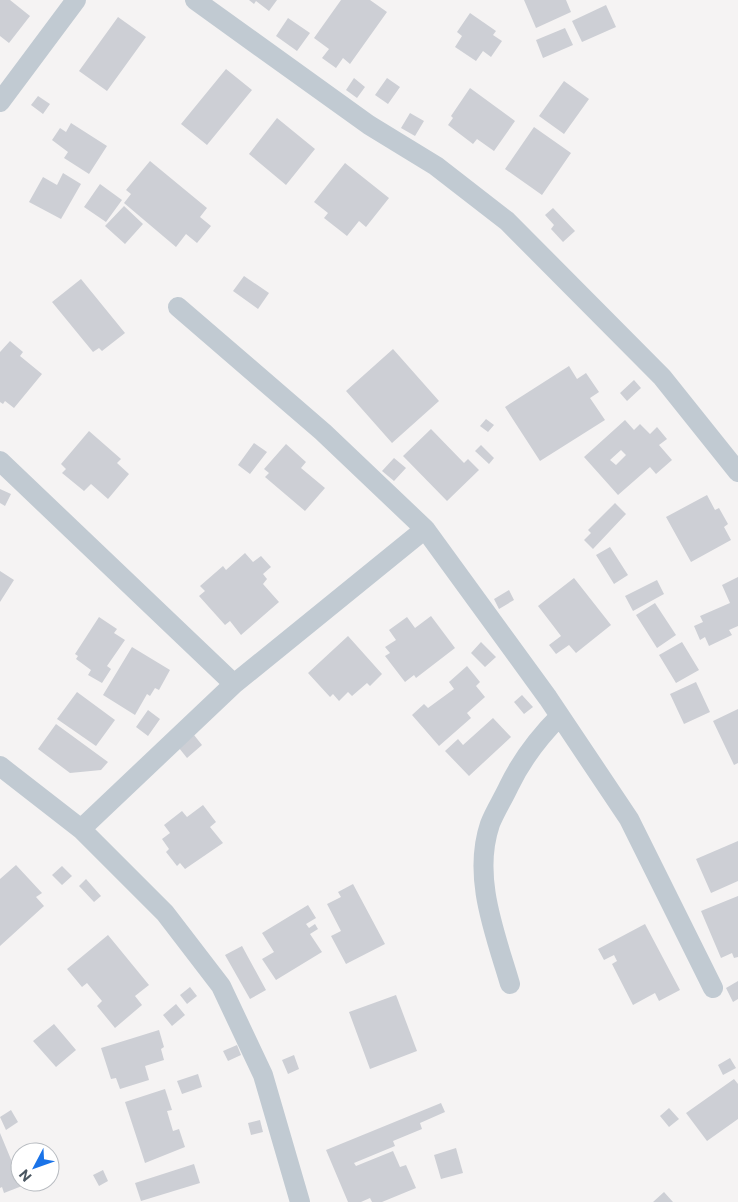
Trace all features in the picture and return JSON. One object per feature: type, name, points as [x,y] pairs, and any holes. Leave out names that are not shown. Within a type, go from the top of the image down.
[{"type":"street","points":[[0,102],[76,0]]},
{"type":"street","points":[[195,0],[369,125],[436,166],[508,221],[662,377],[738,472]]},
{"type":"street","points":[[178,307],[324,432],[425,529],[560,716],[629,819],[713,988]]},
{"type":"street","points":[[0,461],[234,684]]},
{"type":"street","points":[[81,829],[234,684],[425,529]]},
{"type":"street","points":[[510,984],[484,889],[483,868],[486,838],[490,823],[513,776],[534,744],[560,716]]},
{"type":"street","points":[[0,766],[81,829],[165,913],[221,986],[263,1074],[300,1202]]},
{"type":"building","points":[[0,0],[10,0],[30,16],[9,43],[0,36]]},
{"type":"building","points":[[249,0],[277,0],[269,11],[256,1],[254,4]]},
{"type":"building","points":[[341,0],[370,0],[387,12],[350,64],[343,58],[336,68],[322,58],[329,49],[314,38]]},
{"type":"building","points":[[524,0],[566,0],[571,12],[536,28]]},
{"type":"building","points":[[606,5],[616,27],[582,42],[572,21]]},
{"type":"building","points":[[470,13],[496,31],[493,35],[502,41],[491,57],[483,51],[476,61],[455,47],[462,36],[457,32]]},
{"type":"building","points":[[118,17],[146,37],[107,91],[79,71]]},
{"type":"building","points":[[288,18],[310,33],[297,51],[276,36]]},
{"type":"building","points":[[565,28],[573,45],[543,58],[536,40]]},
{"type":"building","points":[[226,69],[252,90],[207,145],[181,124]]},
{"type":"building","points":[[354,78],[365,87],[357,98],[346,90]]},
{"type":"building","points":[[387,78],[400,87],[388,104],[375,95]]},
{"type":"building","points":[[564,81],[589,99],[564,134],[539,116]]},
{"type":"building","points":[[470,88],[515,121],[494,151],[477,139],[473,144],[448,125],[453,118],[451,116]]},
{"type":"building","points":[[38,96],[50,104],[43,114],[31,105]]},
{"type":"building","points":[[410,113],[424,121],[415,136],[401,128]]},
{"type":"building","points":[[277,118],[315,149],[286,185],[249,154]]},
{"type":"building","points":[[71,123],[107,146],[89,174],[64,158],[68,152],[52,140],[60,128],[66,132]]},
{"type":"building","points":[[534,127],[571,153],[542,195],[505,169]]},
{"type":"building","points":[[150,161],[207,208],[200,217],[211,226],[197,243],[186,234],[176,247],[124,203],[131,194],[126,190]]},
{"type":"building","points":[[345,163],[389,198],[366,227],[359,221],[347,236],[324,218],[328,213],[314,202]]},
{"type":"building","points":[[63,173],[81,184],[61,219],[29,202],[43,177],[57,185]]},
{"type":"building","points":[[100,184],[122,200],[106,222],[84,207]]},
{"type":"building","points":[[124,206],[143,224],[125,244],[105,226]]},
{"type":"building","points":[[553,208],[575,231],[563,242],[551,229],[554,225],[545,215]]},
{"type":"building","points":[[244,276],[269,293],[258,309],[233,291]]},
{"type":"building","points":[[81,279],[125,333],[102,351],[99,348],[93,352],[52,302]]},
{"type":"building","points":[[10,341],[23,352],[20,356],[42,374],[14,408],[5,401],[3,404],[0,402],[0,352]]},
{"type":"building","points":[[393,349],[439,401],[392,443],[346,391]]},
{"type":"building","points":[[569,366],[577,379],[586,373],[599,392],[590,398],[605,420],[540,461],[505,407]]},
{"type":"building","points":[[634,380],[641,388],[627,401],[620,393]]},
{"type":"building","points":[[486,419],[494,425],[488,432],[480,426]]},
{"type":"building","points":[[625,420],[634,430],[640,424],[650,434],[657,427],[667,439],[659,445],[672,460],[656,474],[650,467],[618,495],[584,457]],"holes":[[[621,450],[626,455],[616,465],[610,460]]]},
{"type":"building","points":[[431,429],[464,463],[468,459],[479,470],[447,501],[403,456]]},
{"type":"building","points":[[89,431],[121,459],[117,463],[129,474],[108,499],[91,484],[84,491],[62,473],[66,469],[61,464]]},
{"type":"building","points":[[254,443],[267,452],[250,474],[238,465]]},
{"type":"building","points":[[286,444],[306,462],[301,468],[325,488],[305,511],[265,477],[269,473],[264,469]]},
{"type":"building","points":[[481,445],[494,458],[489,464],[475,451]]},
{"type":"building","points":[[394,458],[406,468],[394,481],[382,471]]},
{"type":"building","points":[[0,489],[11,494],[5,506],[0,503]]},
{"type":"building","points":[[707,495],[715,510],[719,508],[728,524],[724,527],[731,540],[691,562],[666,517]]},
{"type":"building","points":[[615,503],[626,514],[593,549],[584,540],[591,533],[588,530]]},
{"type":"building","points":[[610,547],[628,575],[614,584],[596,555]]},
{"type":"building","points":[[245,553],[253,562],[261,556],[271,567],[263,574],[267,579],[263,584],[279,602],[241,635],[230,621],[225,625],[199,596],[205,591],[200,586],[223,566],[226,570]]},
{"type":"building","points":[[0,571],[14,580],[0,602]]},
{"type":"building","points":[[738,577],[738,626],[729,630],[732,635],[709,646],[705,637],[700,640],[694,626],[703,622],[700,616],[730,603],[722,585]]},
{"type":"building","points":[[574,578],[611,625],[576,653],[569,645],[556,654],[549,645],[561,636],[538,606]]},
{"type":"building","points":[[657,580],[664,594],[633,611],[625,596]]},
{"type":"building","points":[[509,590],[514,600],[499,609],[494,599]]},
{"type":"building","points":[[655,603],[676,635],[657,648],[636,615]]},
{"type":"building","points":[[431,616],[455,648],[416,678],[414,675],[405,682],[385,656],[390,653],[385,647],[396,640],[389,630],[407,617],[415,628]]},
{"type":"building","points":[[99,617],[117,629],[114,633],[125,640],[107,666],[111,669],[102,683],[88,675],[91,670],[76,659],[78,656],[75,654]]},
{"type":"building","points":[[348,636],[382,674],[370,686],[367,683],[352,696],[348,692],[339,701],[333,694],[330,697],[308,673]]},
{"type":"building","points":[[481,642],[496,657],[485,667],[471,653]]},
{"type":"building","points":[[682,642],[699,670],[676,683],[659,655]]},
{"type":"building","points":[[132,647],[170,670],[159,690],[155,688],[150,696],[147,694],[135,715],[103,695]]},
{"type":"building","points":[[467,666],[480,682],[476,686],[485,697],[467,713],[471,718],[439,746],[412,715],[424,704],[428,708],[454,689],[449,682]]},
{"type":"building","points":[[696,682],[710,712],[684,724],[670,694]]},
{"type":"building","points":[[77,692],[115,720],[96,746],[57,719]]},
{"type":"building","points":[[522,695],[533,707],[524,714],[514,702]]},
{"type":"building","points":[[738,709],[738,763],[734,765],[713,721]]},
{"type":"building","points":[[148,710],[160,719],[148,736],[136,727]]},
{"type":"building","points":[[493,718],[511,737],[469,776],[445,751],[458,739],[463,745]]},
{"type":"building","points":[[56,724],[108,762],[101,770],[70,773],[38,749]]},
{"type":"building","points":[[194,735],[202,745],[187,758],[179,748]]},
{"type":"building","points":[[203,805],[216,822],[210,827],[223,843],[185,869],[180,863],[177,866],[166,852],[169,849],[162,839],[170,833],[164,825],[182,811],[187,817]]},
{"type":"building","points":[[738,841],[738,881],[711,893],[696,859]]},
{"type":"building","points":[[16,865],[42,893],[36,897],[44,906],[0,946],[0,879]]},
{"type":"building","points":[[62,866],[72,876],[62,885],[52,875]]},
{"type":"building","points":[[86,879],[101,896],[94,902],[79,886]]},
{"type":"building","points":[[353,884],[385,944],[346,964],[331,936],[341,931],[327,904],[341,897],[338,892]]},
{"type":"building","points":[[738,896],[738,957],[734,958],[732,953],[721,958],[701,911]]},
{"type":"building","points":[[308,905],[316,918],[306,924],[309,928],[315,924],[318,929],[310,934],[322,952],[276,980],[262,959],[274,952],[262,933]]},
{"type":"building","points":[[645,924],[680,990],[659,1001],[655,993],[633,1005],[612,964],[617,961],[614,955],[604,960],[598,949]]},
{"type":"building","points":[[108,935],[149,985],[135,996],[142,1005],[115,1028],[97,1006],[102,1001],[87,983],[82,987],[67,969]]},
{"type":"building","points":[[242,946],[266,990],[250,999],[225,955]]},
{"type":"building","points":[[738,981],[738,999],[733,1002],[726,988]]},
{"type":"building","points":[[190,987],[197,996],[187,1004],[180,995]]},
{"type":"building","points":[[396,995],[417,1051],[370,1069],[349,1012]]},
{"type":"building","points":[[176,1004],[185,1015],[172,1026],[163,1015]]},
{"type":"building","points":[[54,1024],[76,1050],[56,1067],[33,1041]]},
{"type":"building","points":[[159,1030],[164,1047],[161,1049],[164,1060],[145,1066],[149,1080],[120,1089],[116,1078],[111,1079],[101,1048]]},
{"type":"building","points":[[237,1045],[241,1055],[228,1061],[223,1051]]},
{"type":"building","points":[[294,1055],[299,1069],[288,1074],[282,1060]]},
{"type":"building","points":[[730,1058],[736,1068],[723,1075],[718,1065]]},
{"type":"building","points":[[198,1074],[202,1087],[182,1094],[177,1081]]},
{"type":"building","points":[[734,1079],[738,1084],[738,1119],[707,1141],[686,1113]]},
{"type":"building","points":[[165,1089],[172,1110],[167,1111],[173,1131],[179,1129],[185,1147],[145,1163],[125,1102]]},
{"type":"building","points":[[441,1103],[445,1112],[420,1123],[422,1129],[393,1141],[395,1146],[354,1163],[356,1166],[393,1151],[400,1167],[406,1165],[416,1188],[382,1202],[372,1202],[370,1198],[361,1202],[348,1202],[326,1150]]},
{"type":"building","points":[[669,1108],[679,1119],[669,1127],[660,1116]]},
{"type":"building","points":[[11,1110],[18,1122],[6,1130],[0,1117]]},
{"type":"building","points":[[260,1120],[263,1132],[251,1135],[248,1123]]},
{"type":"building","points":[[0,1133],[10,1157],[10,1191],[4,1193],[2,1187],[0,1188]]},
{"type":"building","points":[[456,1148],[463,1173],[441,1179],[434,1155]]},
{"type":"building","points":[[194,1164],[200,1183],[141,1201],[135,1183]]},
{"type":"building","points":[[103,1170],[108,1181],[99,1186],[93,1175]]},
{"type":"building","points":[[664,1192],[673,1202],[653,1202]]}]
